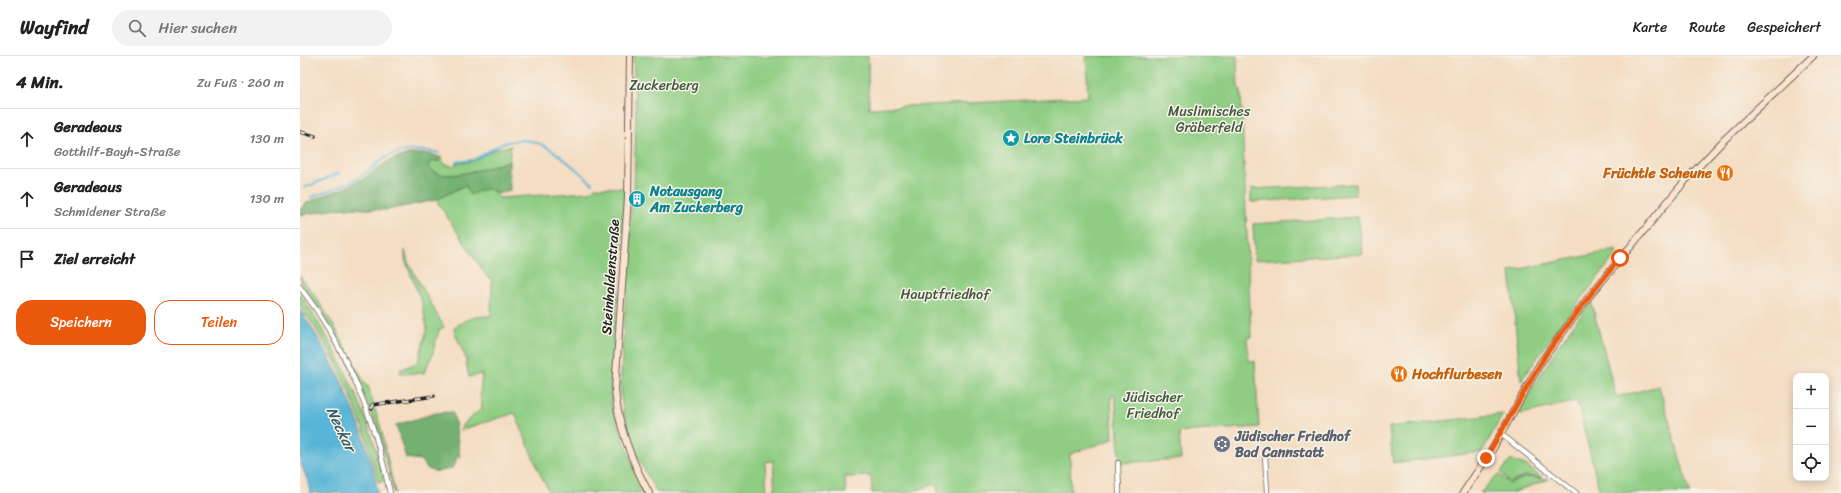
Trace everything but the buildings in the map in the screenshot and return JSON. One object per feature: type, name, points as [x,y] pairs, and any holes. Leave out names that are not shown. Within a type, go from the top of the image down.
[{"type":"main road","name":"Steinhaldenstraße","points":[[630,56],[628,197],[616,390],[618,413],[622,426],[642,481],[649,493]]},
{"type":"main road","points":[[1463,493],[1501,434],[1528,383],[1546,354],[1588,298],[1685,181],[1724,140],[1813,56]]},
{"type":"street","points":[[300,287],[326,326],[348,366],[363,399],[380,449],[390,493]]},
{"type":"street","points":[[1501,434],[1576,493]]},
{"type":"street","points":[[1265,453],[1267,493]]},
{"type":"street","points":[[1118,463],[1119,493]]},
{"type":"green space","name":"Hauptfriedhof","points":[[633,56],[868,56],[869,108],[1088,97],[1086,56],[1237,56],[1238,87],[1241,91],[1251,337],[1247,338],[1249,361],[1255,361],[1259,427],[1179,432],[1181,459],[1120,463],[1115,395],[1111,397],[1113,439],[1070,454],[1071,493],[938,493],[936,484],[907,493],[872,493],[871,476],[845,477],[846,493],[775,493],[773,461],[765,462],[767,493],[658,493],[646,473],[631,438],[624,414],[621,396],[631,209],[634,197],[636,116]]},
{"type":"green space","points":[[511,146],[509,161],[483,169],[462,174],[443,175],[435,173],[428,167],[430,162],[439,161],[442,158],[444,164],[453,166],[455,164],[473,161],[495,149]]},
{"type":"green space","points":[[408,154],[430,154],[442,158],[439,161],[430,162],[429,167],[435,173],[443,175],[472,172],[509,161],[510,190],[497,194],[488,188],[470,195],[465,185],[436,200],[387,210],[345,208],[300,215],[300,210],[305,204],[312,200],[342,189],[366,177],[388,161]]},
{"type":"green space","points":[[1355,184],[1356,195],[1251,202],[1251,189]]},
{"type":"green space","points":[[465,185],[489,188],[497,194],[499,198],[590,192],[595,187],[625,188],[611,405],[637,475],[646,493],[550,493],[540,474],[515,413],[460,430],[463,424],[482,408],[480,393],[482,374],[469,377],[465,356],[454,331],[455,327],[464,321],[481,316],[491,316],[492,278],[487,277],[436,200]]},
{"type":"green space","points":[[1358,217],[1363,254],[1255,260],[1253,224]]},
{"type":"green space","points":[[405,250],[408,262],[444,327],[439,330],[432,356],[424,373],[401,374],[400,370],[418,362],[427,329],[422,303],[405,260]]},
{"type":"green space","points":[[1616,250],[1617,253],[1551,338],[1521,381],[1510,271]]},
{"type":"green space","points":[[300,276],[327,315],[366,386],[368,386],[381,429],[395,493],[375,425],[349,361],[326,320],[303,286]]},
{"type":"green space","points":[[300,294],[328,339],[351,383],[370,430],[384,481],[378,482],[367,439],[351,396],[335,361],[300,306]]},
{"type":"green space","points":[[1591,301],[1616,397],[1659,386],[1690,493],[1600,493],[1577,401],[1522,414],[1518,411],[1559,345]]},
{"type":"green space","points":[[452,412],[455,421],[460,458],[457,456],[456,462],[452,468],[443,471],[434,471],[427,468],[421,460],[406,458],[396,425],[436,413]]},
{"type":"green space","points":[[1503,414],[1482,452],[1393,463],[1389,427]]},
{"type":"green space","points":[[1511,460],[1526,465],[1542,478],[1526,476],[1509,483],[1501,472]]},
{"type":"green space","points":[[1498,474],[1510,484],[1526,477],[1549,479],[1512,493],[1480,493]]},
{"type":"water","name":"Neckar","points":[[300,310],[314,331],[348,397],[366,444],[378,493],[310,493],[308,482],[300,461]]},
{"type":"waterway","points":[[456,162],[476,159],[502,144],[516,140],[528,141],[540,144],[562,157],[592,183]]},
{"type":"waterway","points":[[311,197],[338,188],[357,179],[391,155],[405,151],[426,151],[439,153]]},
{"type":"waterway","points":[[304,188],[339,173]]},
{"type":"railway","points":[[300,132],[315,136]]},
{"type":"railway","points":[[372,409],[372,405],[434,396]]},
{"type":"place","name":"Lore Steinbrück","points":[[1011,138]]},
{"type":"place","name":"Früchtle Scheune","points":[[1725,173]]},
{"type":"place","name":"Notausgang Am Zuckerberg","points":[[637,199]]},
{"type":"place","name":"Hochflurbesen","points":[[1399,374]]},
{"type":"place","name":"Jüdischer Friedhof Bad Cannstatt","points":[[1222,444]]},
{"type":"route","points":[[1486,458],[1546,354],[1620,258]]},
{"type":"park label","name":"Zuckerberg","points":[[664,85]]},
{"type":"park label","name":"Muslimisches Gräberfeld","points":[[1209,120]]},
{"type":"park label","name":"Jüdischer Friedhof","points":[[1153,406]]}]
